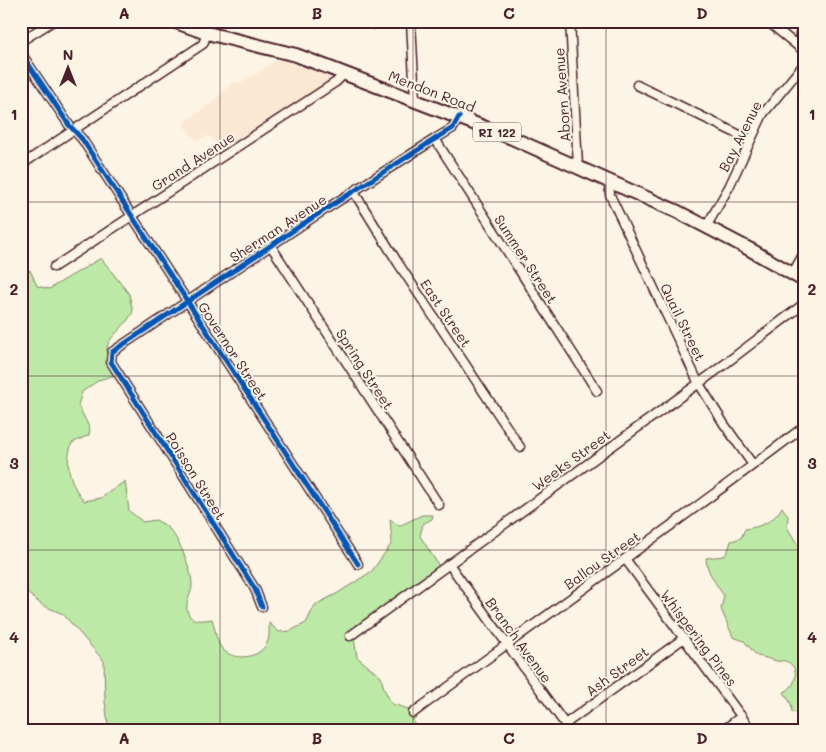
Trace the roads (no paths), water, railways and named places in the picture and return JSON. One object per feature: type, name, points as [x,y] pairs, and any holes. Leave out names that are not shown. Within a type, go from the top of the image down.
[{"type":"main road","name":"Mendon Road","points":[[173,21],[207,33],[296,55],[459,117],[609,180],[706,227],[805,281]]},
{"type":"street","points":[[21,41],[53,21]]},
{"type":"street","points":[[412,21],[415,100]]},
{"type":"street","name":"Aborn Avenue","points":[[570,21],[578,166]]},
{"type":"street","points":[[769,23],[782,21]]},
{"type":"street","points":[[802,49],[804,21]]},
{"type":"street","points":[[769,23],[802,49]]},
{"type":"street","points":[[21,165],[203,44],[207,33]]},
{"type":"street","name":"Governor Street","points":[[21,53],[74,131],[82,139],[358,564]]},
{"type":"street","name":"Bay Avenue","points":[[706,227],[728,187],[763,114],[805,63]]},
{"type":"street","name":"Grand Avenue","points":[[54,268],[336,82],[344,74]]},
{"type":"street","points":[[637,85],[750,140]]},
{"type":"street","name":"Sherman Avenue","points":[[110,358],[112,352],[118,347],[186,301],[453,128],[459,117]]},
{"type":"street","name":"Summer Street","points":[[436,139],[596,392]]},
{"type":"street","name":"Quail Street","points":[[609,180],[610,195],[698,382],[724,424],[753,465]]},
{"type":"street","name":"East Street","points":[[354,192],[398,263],[520,447]]},
{"type":"street","name":"Spring Street","points":[[271,246],[439,505]]},
{"type":"street","points":[[793,273],[805,251]]},
{"type":"street","name":"Weeks Street","points":[[350,636],[805,303]]},
{"type":"street","name":"Poisson Street","points":[[110,358],[255,589],[262,607]]},
{"type":"street","name":"Ballou Street","points":[[413,713],[506,644],[626,560],[805,426]]},
{"type":"street","name":"Whispering Pines","points":[[626,560],[752,731]]},
{"type":"street","name":"Branch Avenue","points":[[449,564],[567,728]]},
{"type":"street","name":"Ash Street","points":[[567,728],[684,638]]},
{"type":"street","points":[[722,731],[742,716]]}]
